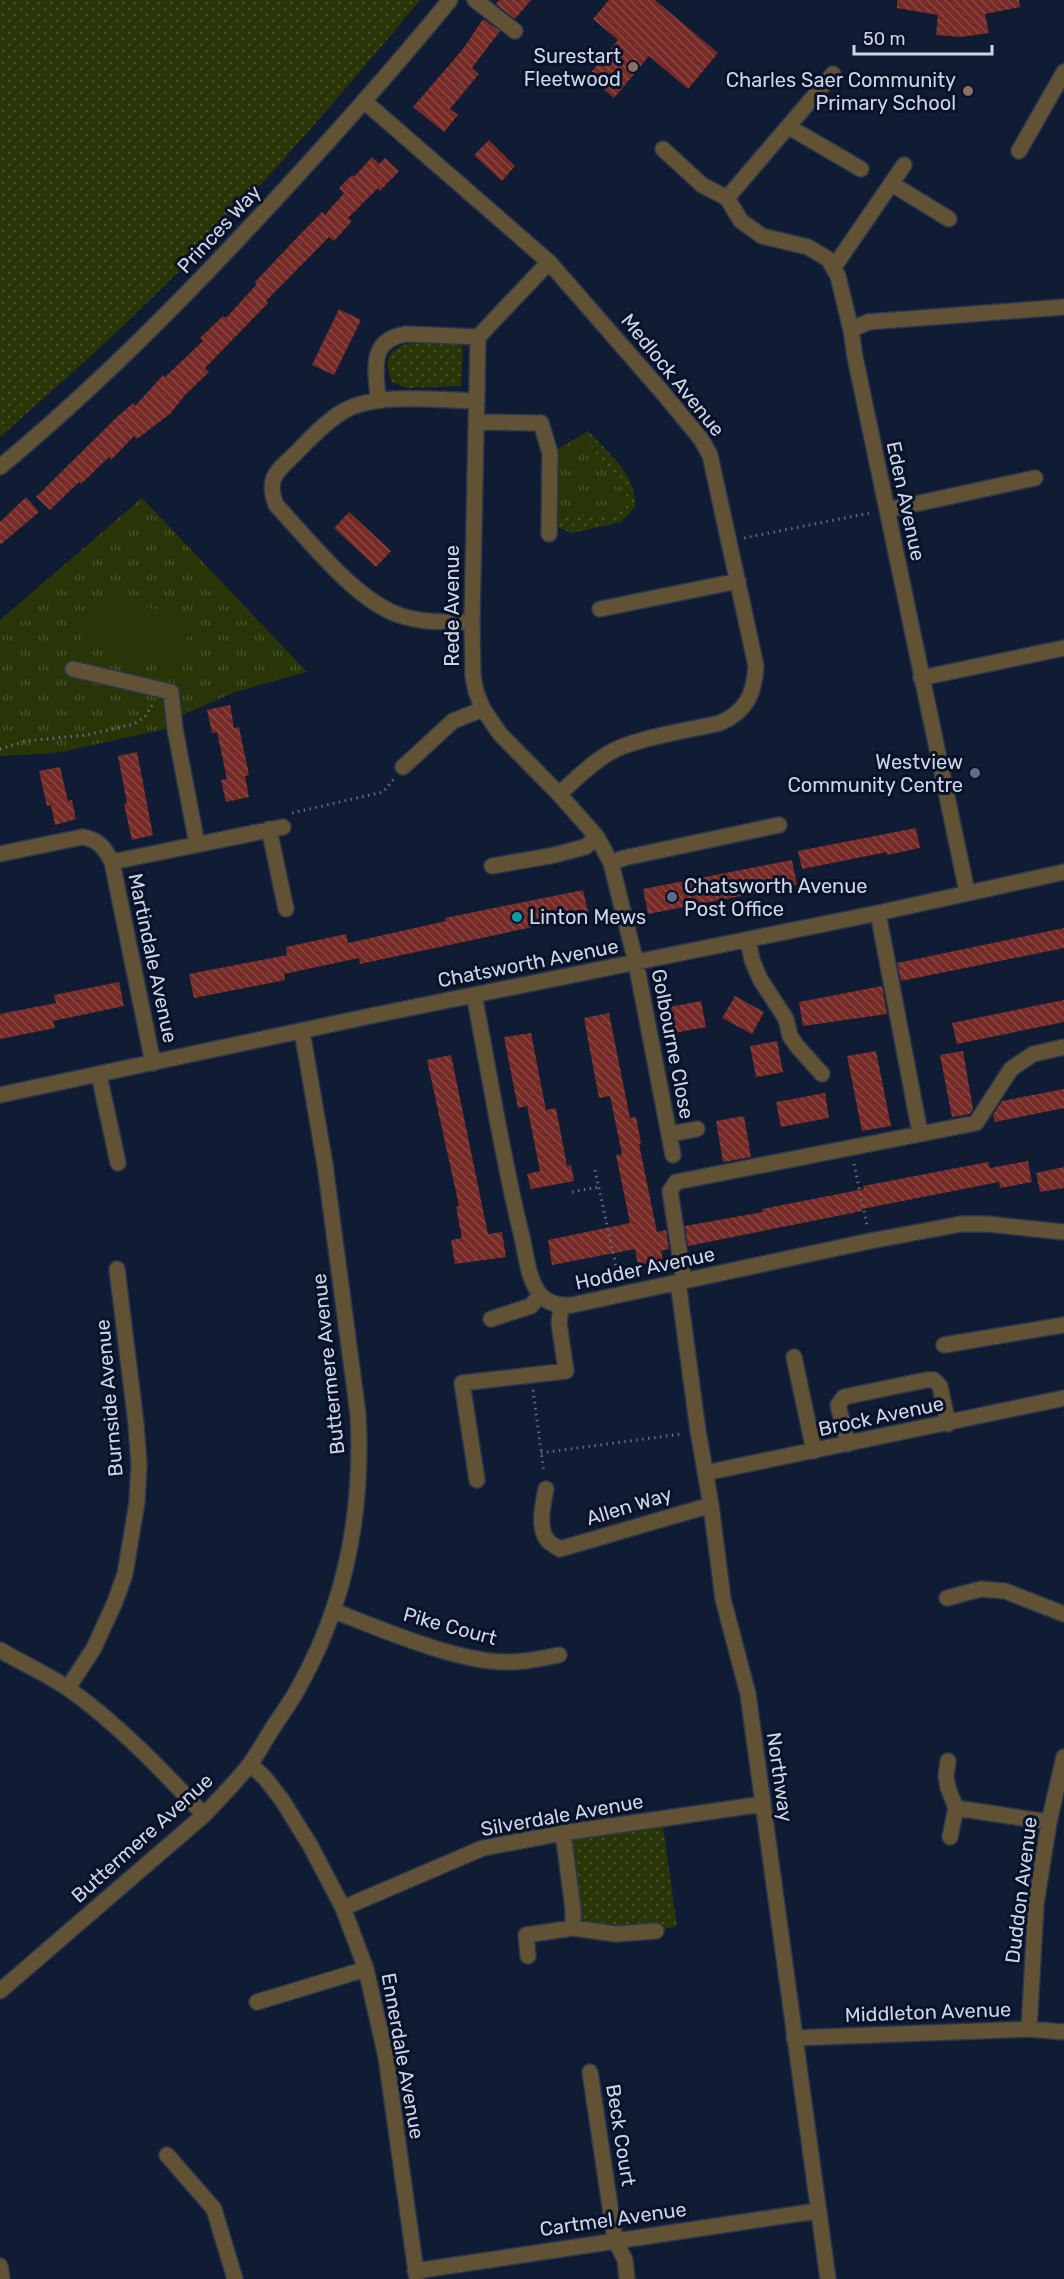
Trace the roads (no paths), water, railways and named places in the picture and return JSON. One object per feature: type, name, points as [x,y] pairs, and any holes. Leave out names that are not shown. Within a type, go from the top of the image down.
[{"type":"street","name":"Princes Way","points":[[0,468],[97,383],[212,269],[364,101],[450,0]]},
{"type":"street","points":[[475,0],[515,32]]},
{"type":"street","points":[[1019,150],[1064,72]]},
{"type":"street","points":[[726,198],[833,74]]},
{"type":"street","name":"Medlock Avenue","points":[[364,101],[549,262],[701,439],[710,455],[756,666],[755,682],[744,707],[733,717],[720,723],[628,744],[611,751],[597,760],[559,794]]},
{"type":"street","points":[[789,127],[861,169]]},
{"type":"street","points":[[663,149],[702,185],[726,198],[741,221],[762,236],[808,247],[828,259],[834,267],[904,165]]},
{"type":"street","points":[[892,184],[949,219]]},
{"type":"street","points":[[378,399],[375,362],[378,350],[385,342],[396,335],[406,334],[478,337],[549,262]]},
{"type":"street","name":"Eden Avenue","points":[[834,267],[851,330],[966,892]]},
{"type":"street","points":[[851,330],[868,322],[1064,307]]},
{"type":"street","name":"Rede Avenue","points":[[478,337],[473,676],[483,709],[500,734],[559,794],[597,837],[611,863],[636,963]]},
{"type":"street","points":[[472,622],[430,621],[399,615],[375,603],[355,588],[276,505],[271,492],[273,480],[279,469],[331,418],[351,407],[378,399],[477,401]]},
{"type":"street","points":[[477,422],[541,423],[550,453],[549,534]]},
{"type":"street","points":[[886,510],[1035,478]]},
{"type":"street","points":[[600,609],[738,581]]},
{"type":"street","points":[[921,678],[1064,648]]},
{"type":"street","points":[[73,669],[171,692],[175,729],[197,844]]},
{"type":"street","points":[[403,767],[453,721],[483,709]]},
{"type":"street","points":[[611,863],[624,858],[779,825]]},
{"type":"street","name":"Martindale Avenue","points":[[112,862],[276,828],[286,909]]},
{"type":"street","name":"Martindale Avenue","points":[[0,854],[82,837],[92,838],[106,850],[112,862],[153,1063]]},
{"type":"street","points":[[492,866],[585,847],[597,837]]},
{"type":"street","name":"Chatsworth Avenue","points":[[0,1095],[878,913],[1064,872]]},
{"type":"street","points":[[878,913],[920,1133],[976,1123],[1011,1069],[1033,1054],[1064,1047]]},
{"type":"street","points":[[748,939],[752,960],[760,979],[782,1011],[790,1036],[822,1074]]},
{"type":"street","name":"Golbourne Close","points":[[636,963],[673,1155]]},
{"type":"street","points":[[474,995],[514,1204],[534,1284],[540,1295],[531,1306],[491,1319]]},
{"type":"street","name":"Buttermere Avenue","points":[[0,1992],[204,1815],[250,1764],[301,1684],[334,1611],[348,1559],[357,1508],[360,1450],[358,1414],[325,1165],[302,1031]]},
{"type":"street","points":[[99,1075],[118,1163]]},
{"type":"street","name":"Golbourne Close","points":[[670,1134],[697,1129]]},
{"type":"street","name":"Northway","points":[[828,2279],[745,1677],[723,1599],[711,1505],[698,1431],[670,1191],[675,1182],[920,1133]]},
{"type":"street","name":"Hodder Avenue","points":[[540,1295],[561,1306],[961,1224],[987,1224],[1064,1232]]},
{"type":"street","name":"Burnside Avenue","points":[[68,1688],[94,1648],[115,1602],[125,1574],[137,1502],[139,1464],[136,1424],[117,1269]]},
{"type":"street","points":[[477,1480],[462,1383],[566,1371],[559,1323],[561,1306]]},
{"type":"street","points":[[944,1345],[1064,1325]]},
{"type":"street","points":[[794,1357],[814,1451]]},
{"type":"street","points":[[848,1444],[838,1406],[844,1397],[926,1380],[934,1380],[940,1386],[948,1424]]},
{"type":"street","name":"Brock Avenue","points":[[705,1473],[1064,1398]]},
{"type":"street","name":"Allen Way","points":[[546,1489],[542,1507],[542,1527],[547,1540],[560,1549],[711,1505]]},
{"type":"street","points":[[947,1598],[981,1589],[1005,1591],[1064,1614]]},
{"type":"street","name":"Pike Court","points":[[334,1611],[440,1648],[479,1659],[508,1662],[559,1655]]},
{"type":"street","points":[[0,1650],[68,1688],[134,1743],[204,1815]]},
{"type":"street","name":"Duddon Avenue","points":[[1029,2029],[1036,1904],[1049,1822],[1064,1757]]},
{"type":"street","points":[[948,1761],[946,1776],[948,1788],[956,1808],[951,1837]]},
{"type":"street","name":"Ennerdale Avenue","points":[[250,1764],[265,1778],[282,1800],[315,1854],[343,1908],[366,1969],[386,2058],[416,2275]]},
{"type":"street","name":"Silverdale Avenue","points":[[343,1908],[483,1848],[563,1833],[763,1804]]},
{"type":"street","points":[[956,1808],[1049,1822]]},
{"type":"street","points":[[563,1833],[573,1908],[573,1928]]},
{"type":"street","points":[[528,1956],[526,1935],[573,1928],[616,1934],[656,1931]]},
{"type":"street","points":[[257,2002],[366,1969]]},
{"type":"street","name":"Middleton Avenue","points":[[794,2038],[1029,2029],[1064,2032]]},
{"type":"street","name":"Beck Court","points":[[590,2072],[615,2240],[625,2260],[627,2279]]},
{"type":"street","points":[[168,2155],[214,2209],[235,2279]]},
{"type":"street","name":"Cartmel Avenue","points":[[416,2275],[615,2240],[817,2211]]},
{"type":"street","points":[[0,2266],[2,2279]]},
{"type":"place","name":"Surestart Fleetwood","points":[[633,67]]},
{"type":"place","name":"Charles Saer Community Primary School","points":[[968,91]]},
{"type":"place","name":"Westview Community Centre","points":[[975,773]]},
{"type":"place","name":"Chatsworth Avenue Post Office","points":[[672,897]]},
{"type":"place","name":"Linton Mews","points":[[517,917]]}]
